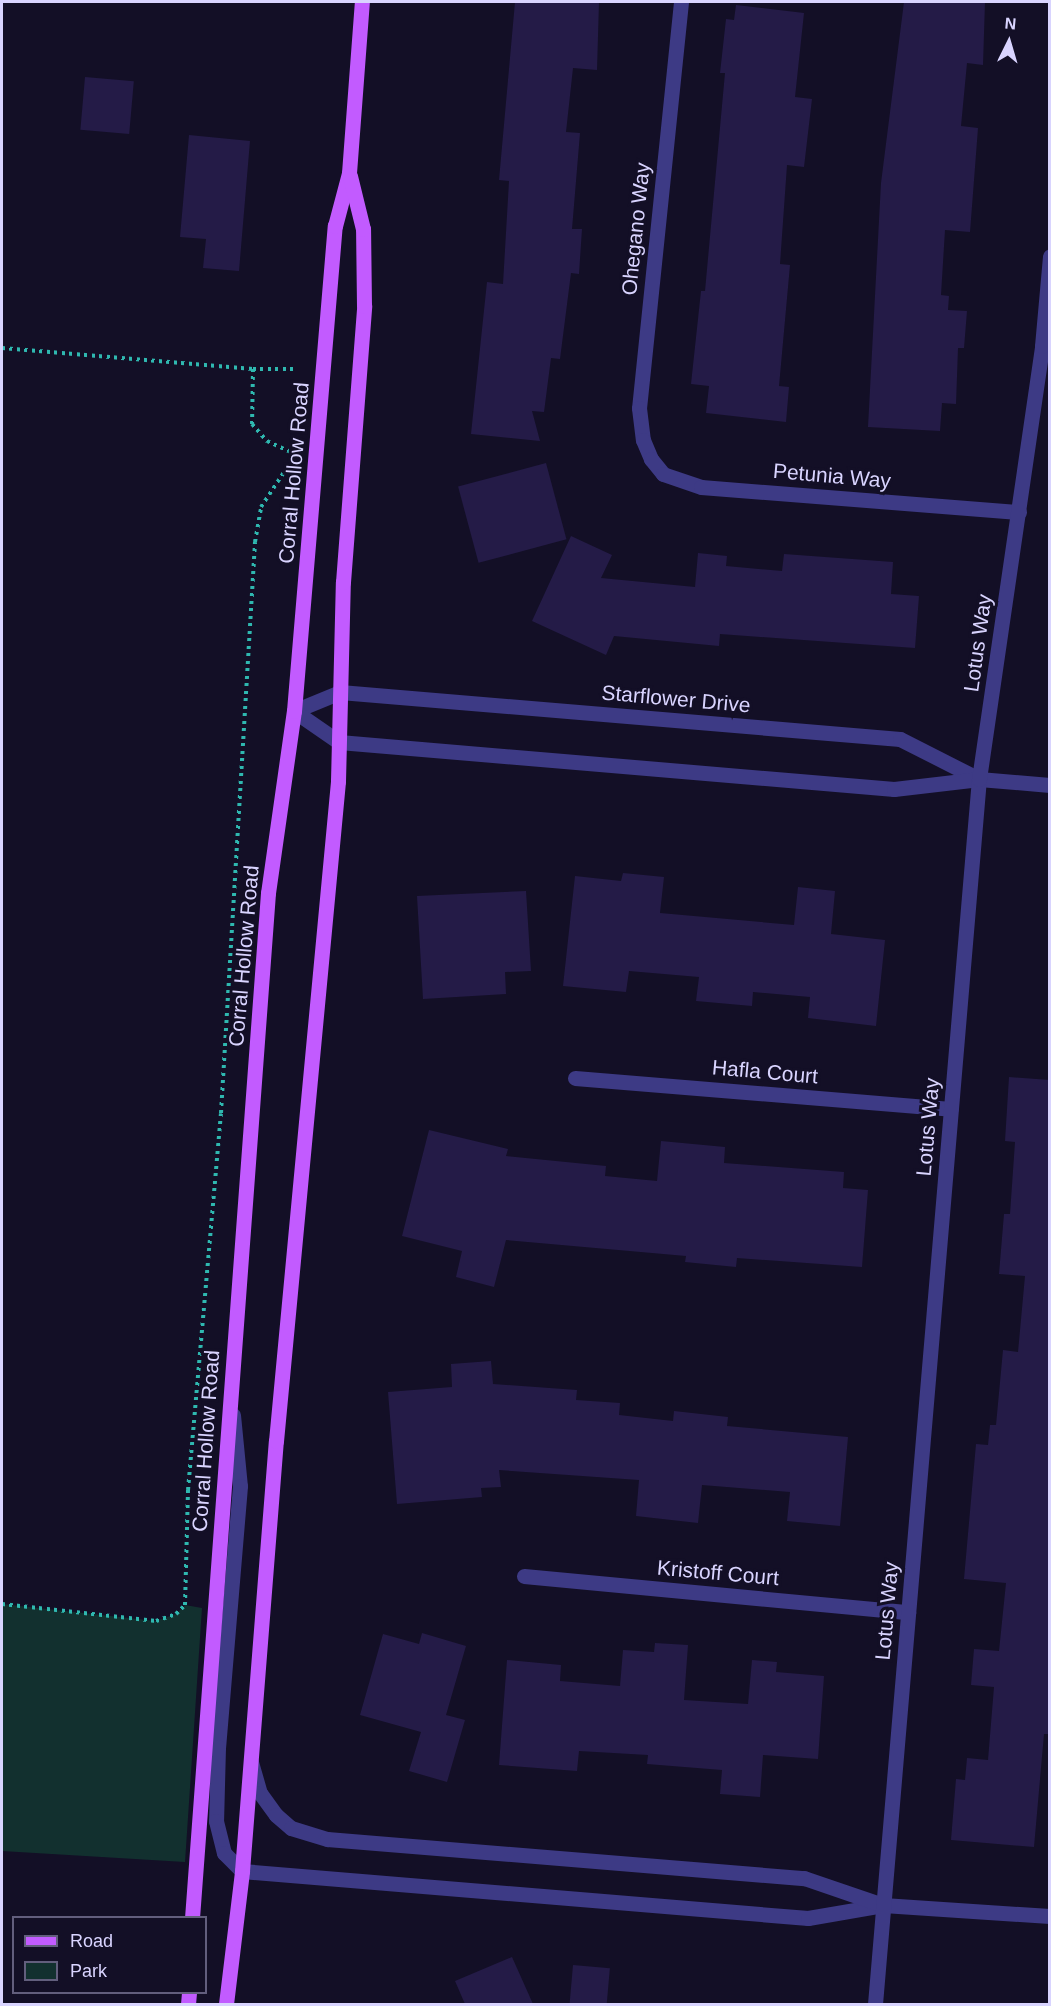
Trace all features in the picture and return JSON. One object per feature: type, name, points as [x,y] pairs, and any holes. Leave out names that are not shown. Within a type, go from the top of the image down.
[{"type":"main road","name":"Corral Hollow Road","points":[[192,1916],[268,893],[294,711],[335,226],[349,173],[362,2]]},
{"type":"main road","points":[[226,2004],[242,1871],[339,742],[343,582],[364,306],[363,229],[349,173]]},
{"type":"street","name":"Ohegano Way","points":[[651,459],[642,440],[639,408],[681,2]]},
{"type":"street","name":"Lotus Way","points":[[875,2004],[980,779],[1042,345],[1050,256]]},
{"type":"street","name":"Petunia Way","points":[[651,459],[663,474],[701,487],[1019,512]]},
{"type":"street","name":"Starflower Drive","points":[[294,711],[340,692],[900,739],[980,779],[1050,785]]},
{"type":"street","points":[[294,711],[339,742],[894,789],[980,779]]},
{"type":"street","name":"Hafla Court","points":[[575,1078],[951,1108]]},
{"type":"street","points":[[230,1398],[240,1486],[218,1747],[216,1821],[224,1853],[242,1871],[808,1918],[883,1905],[1050,1916]]},
{"type":"street","name":"Kristoff Court","points":[[524,1576],[908,1612]]},
{"type":"street","points":[[250,1757],[260,1793],[276,1815],[291,1828],[327,1839],[804,1878],[883,1905]]},
{"type":"path","points":[[2,348],[253,369],[323,369]]},
{"type":"path","points":[[2,1604],[156,1621],[176,1614],[185,1605],[188,1490],[221,1113],[255,542],[261,507],[296,454],[267,441],[252,424],[253,369]]},
{"type":"green space","points":[[2,1604],[156,1621],[176,1614],[185,1605],[202,1608],[185,1862],[2,1851]]},
{"type":"building","points":[[515,2],[599,2],[597,70],[573,68],[566,132],[580,133],[572,229],[582,229],[579,274],[571,273],[560,359],[551,358],[544,412],[532,411],[540,441],[471,434],[487,282],[503,284],[509,181],[499,180]]},
{"type":"building","points":[[904,2],[985,2],[983,65],[967,63],[961,126],[978,128],[970,232],[945,230],[941,295],[949,296],[948,310],[967,311],[964,348],[958,348],[956,404],[942,403],[940,431],[868,427],[881,183]]},
{"type":"building","points":[[736,5],[804,13],[795,97],[812,99],[804,167],[787,165],[780,264],[790,265],[779,386],[789,387],[786,422],[706,413],[709,386],[691,384],[701,291],[705,291],[725,73],[720,73],[726,19],[734,20]]},
{"type":"building","points":[[85,77],[134,81],[129,134],[80,130]]},
{"type":"building","points":[[189,135],[250,141],[239,271],[203,268],[206,239],[180,237]]},
{"type":"building","points":[[546,463],[566,539],[479,563],[458,487]]},
{"type":"building","points":[[571,536],[612,555],[601,578],[695,587],[698,553],[727,556],[726,566],[782,571],[784,554],[893,562],[891,594],[919,596],[915,648],[720,634],[719,646],[614,636],[606,655],[532,621]]},
{"type":"building","points":[[623,873],[664,877],[660,913],[794,925],[798,887],[835,891],[831,934],[885,940],[876,1026],[808,1018],[810,997],[753,992],[752,1006],[696,1001],[699,977],[629,971],[626,992],[563,986],[575,876],[621,881]]},
{"type":"building","points":[[526,891],[531,971],[505,972],[506,994],[423,999],[417,896]]},
{"type":"building","points":[[1009,1077],[1050,1080],[1050,1734],[1044,1734],[1034,1847],[951,1840],[956,1779],[965,1780],[967,1758],[988,1760],[994,1687],[971,1685],[974,1649],[999,1651],[1006,1583],[964,1579],[976,1444],[988,1445],[990,1425],[996,1425],[1003,1350],[1018,1352],[1025,1276],[999,1274],[1004,1214],[1010,1214],[1015,1142],[1005,1141]]},
{"type":"building","points":[[429,1130],[508,1149],[506,1156],[606,1166],[605,1176],[657,1181],[661,1141],[725,1147],[724,1163],[844,1172],[843,1188],[868,1190],[862,1267],[737,1258],[736,1267],[685,1262],[686,1256],[506,1240],[494,1287],[456,1277],[462,1251],[402,1236]]},
{"type":"building","points":[[491,1361],[493,1384],[577,1390],[576,1400],[620,1403],[619,1415],[673,1421],[674,1411],[728,1417],[727,1426],[848,1437],[840,1526],[787,1521],[790,1492],[702,1485],[698,1523],[636,1516],[639,1480],[499,1470],[501,1487],[481,1488],[482,1497],[397,1504],[388,1392],[452,1387],[451,1364]]},
{"type":"building","points":[[422,1633],[466,1646],[446,1715],[465,1720],[447,1782],[409,1771],[421,1732],[360,1715],[383,1634],[419,1644]]},
{"type":"building","points":[[655,1643],[688,1645],[684,1700],[748,1704],[752,1660],[777,1662],[776,1672],[824,1676],[818,1759],[763,1755],[760,1797],[720,1794],[722,1770],[647,1764],[648,1755],[579,1751],[577,1771],[499,1765],[507,1660],[561,1665],[560,1681],[620,1686],[623,1650],[654,1652]]},
{"type":"building","points":[[512,1957],[533,2004],[465,2004],[455,1981]]},
{"type":"building","points":[[573,1965],[610,1968],[607,2004],[570,2004]]}]
